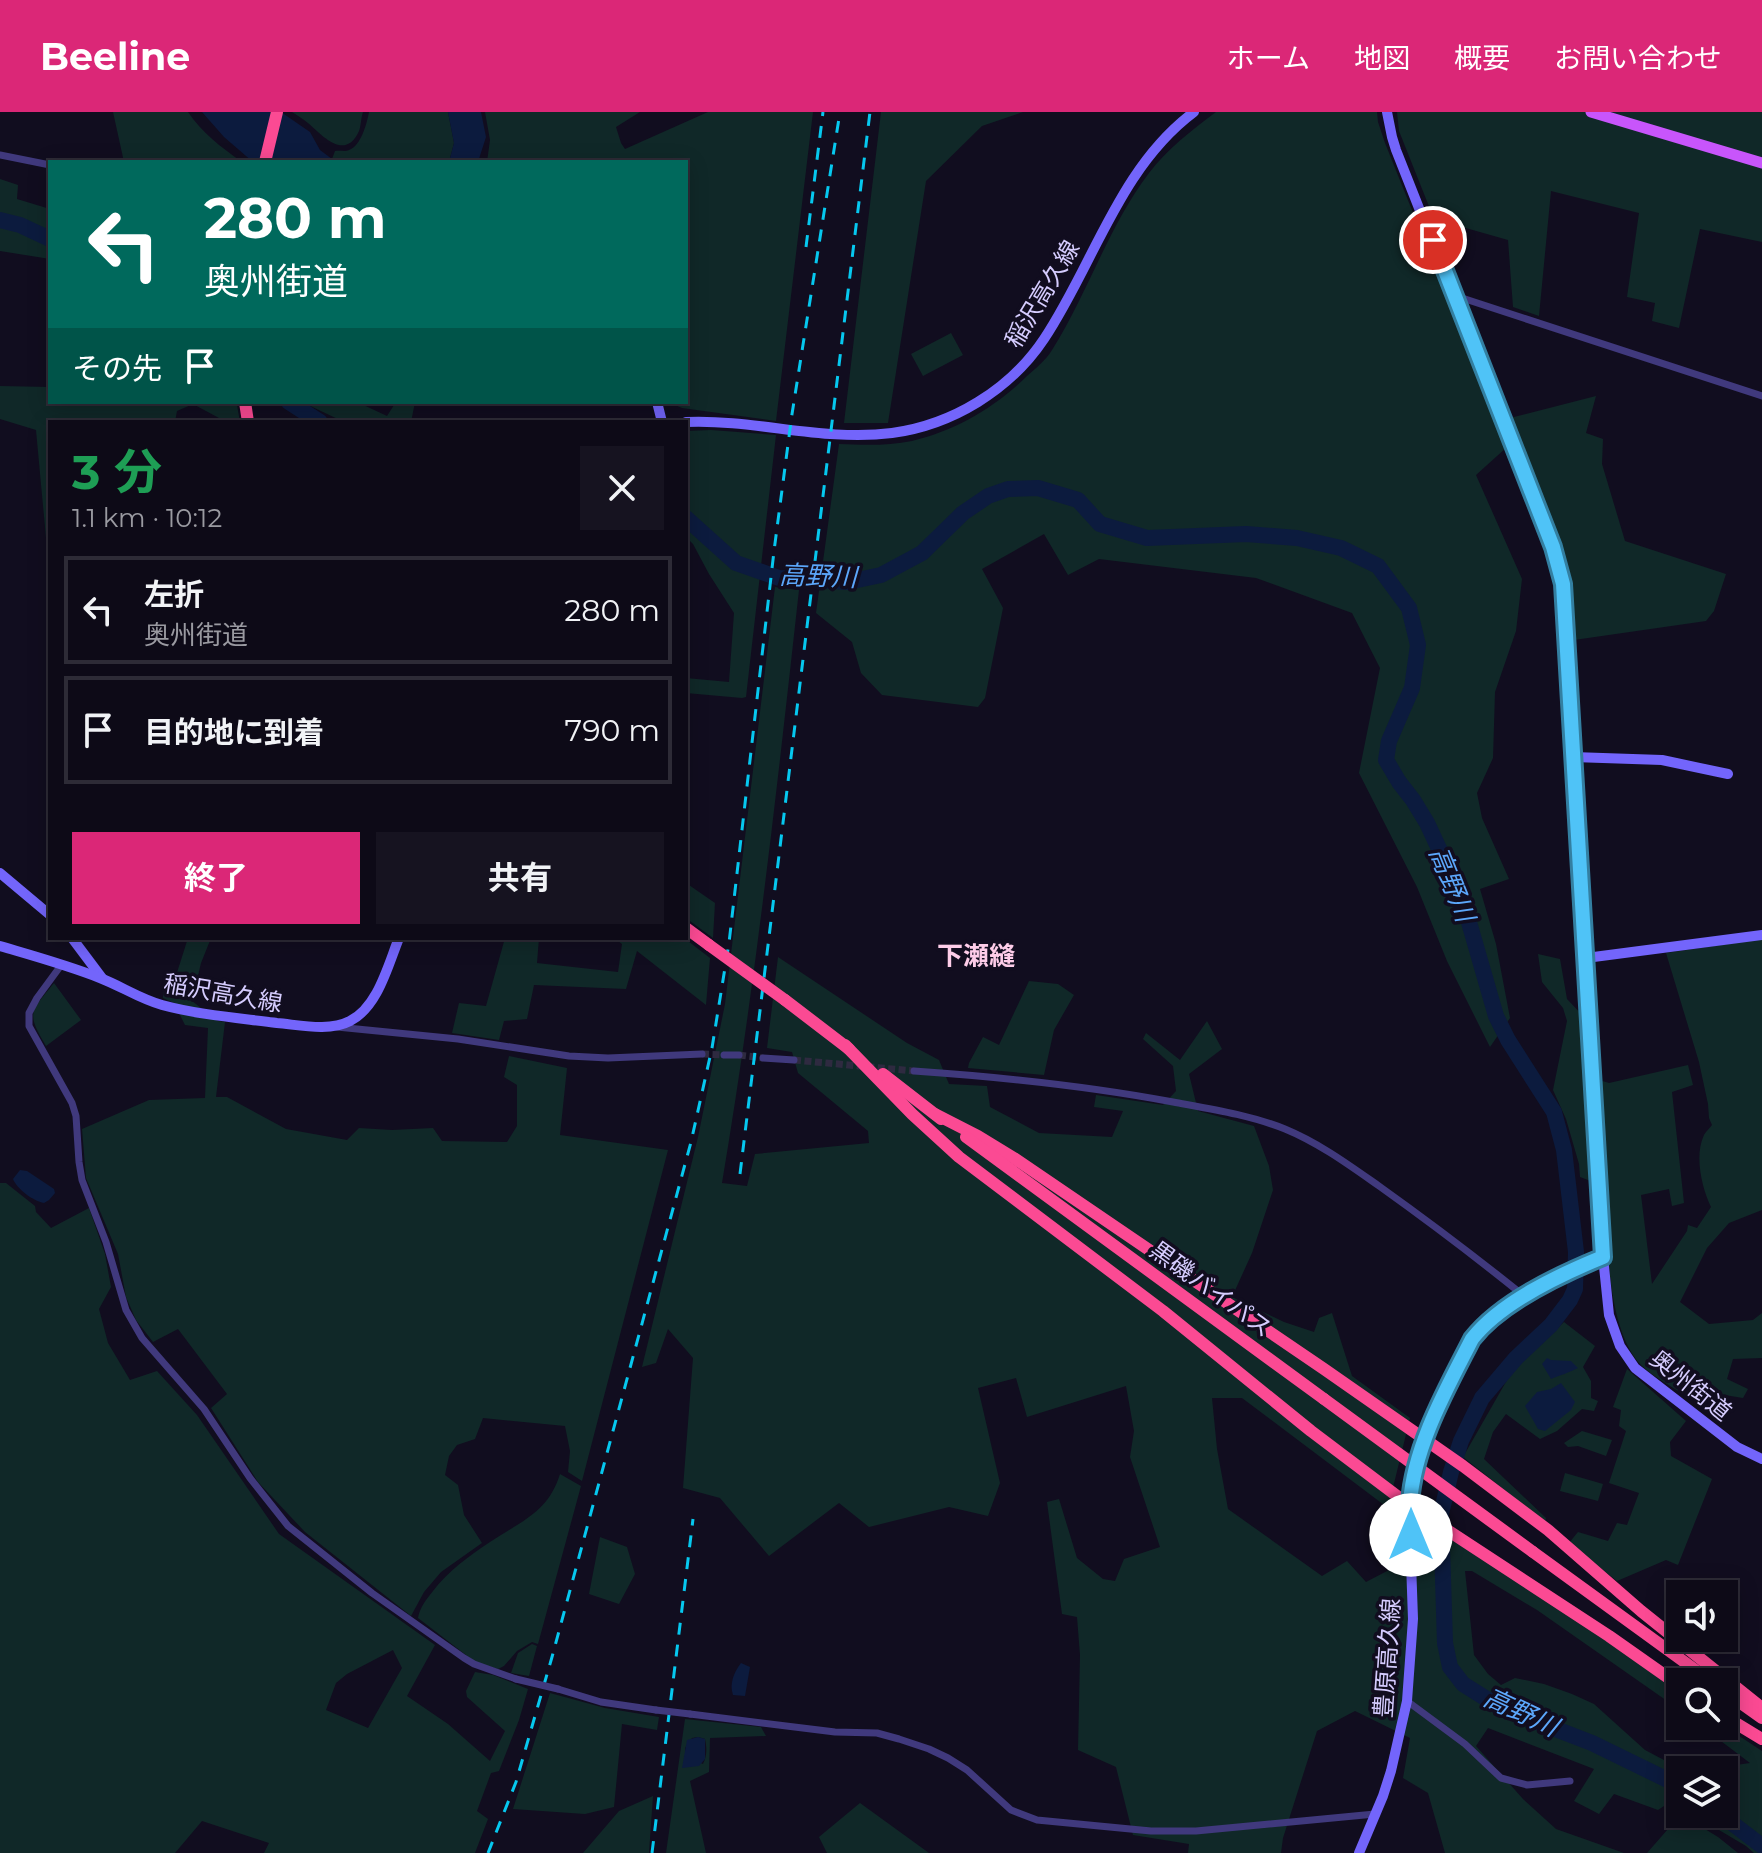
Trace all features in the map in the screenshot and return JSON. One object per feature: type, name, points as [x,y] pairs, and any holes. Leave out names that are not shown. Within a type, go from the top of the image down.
[{"type":"highway","points":[[265,160],[277,112]]},
{"type":"highway","name":"黒磯バイパス","points":[[688,929],[1693,1668]]},
{"type":"highway","points":[[845,1045],[959,1157],[1163,1311],[1311,1431],[1409,1505],[1666,1676]]},
{"type":"highway","points":[[935,1114],[1014,1158],[1424,1438],[1548,1530],[1641,1611],[1762,1708]]},
{"type":"highway","points":[[1738,1701],[1762,1718]]},
{"type":"highway","points":[[1738,1724],[1762,1739]]},
{"type":"main road","name":"稲沢高久線","points":[[688,422],[733,423],[842,435],[890,433],[936,422],[978,402],[1014,374],[1043,341],[1118,203],[1160,143],[1194,112]]},
{"type":"main road","name":"奥州街道","points":[[1387,112],[1396,150],[1456,296],[1559,565],[1565,607],[1609,1315],[1620,1346],[1635,1368],[1737,1447],[1762,1459]]},
{"type":"main road","points":[[1591,112],[1762,163]]},
{"type":"main road","points":[[1573,757],[1662,760],[1728,774]]},
{"type":"main road","points":[[0,873],[48,913]]},
{"type":"main road","points":[[1586,958],[1762,935]]},
{"type":"main road","points":[[74,940],[104,980]]},
{"type":"main road","points":[[335,1027],[351,1021],[370,1002],[398,940]]},
{"type":"main road","name":"稲沢高久線","points":[[0,946],[62,964],[160,1004],[195,1012],[335,1027]]},
{"type":"main road","name":"豊原高久線","points":[[1359,1853],[1391,1771],[1407,1701],[1413,1619],[1409,1505],[1424,1438],[1472,1339],[1493,1318],[1524,1296],[1603,1257]]},
{"type":"street","points":[[0,155],[48,165]]},
{"type":"street","points":[[1456,296],[1762,396]]},
{"type":"street","points":[[62,964],[29,1013],[29,1026],[72,1103],[82,1180],[133,1323],[142,1338],[204,1409],[250,1478],[288,1526],[372,1593],[464,1658],[516,1679],[601,1702],[835,1732],[877,1733],[899,1739],[948,1758],[967,1770],[1011,1810],[1037,1820],[1171,1832],[1375,1814]]},
{"type":"street","points":[[335,1027],[458,1039],[569,1056],[608,1058],[702,1054]]},
{"type":"street","points":[[724,1055],[739,1055]]},
{"type":"street","points":[[763,1058],[794,1060]]},
{"type":"street","points":[[914,1071],[1090,1088],[1222,1111],[1285,1129],[1362,1175],[1436,1227],[1524,1296]]},
{"type":"street","points":[[1407,1701],[1465,1744],[1501,1778],[1527,1785],[1570,1781]]},
{"type":"green space","points":[[113,112],[188,112],[206,133],[239,160],[124,160]]},
{"type":"green space","points":[[292,112],[363,112],[359,131],[353,140],[347,145],[340,145],[327,139]]},
{"type":"green space","points":[[369,112],[448,112],[454,143],[450,160],[332,159],[335,151],[353,148],[365,128]]},
{"type":"green space","points":[[485,112],[640,112],[616,127],[625,149],[708,112],[813,112],[776,421],[682,408],[673,404],[688,404],[688,160],[487,160],[490,140]]},
{"type":"green space","points":[[881,112],[1023,112],[982,126],[926,181],[888,423],[844,423]]},
{"type":"green space","points":[[1216,112],[1377,112],[1385,143],[1507,447],[1476,475],[1522,579],[1516,631],[1495,692],[1493,758],[1477,793],[1482,818],[1509,879],[1480,889],[1496,944],[1510,1018],[1490,1047],[1447,961],[1417,887],[1359,773],[1380,668],[1352,613],[1256,578],[1099,559],[1068,575],[1044,534],[982,569],[1003,608],[985,698],[978,707],[882,695],[861,673],[852,642],[816,613],[839,444],[894,444],[928,437],[988,408],[1015,387],[1052,350],[1122,215],[1149,173],[1172,148]]},
{"type":"green space","points":[[1397,112],[1762,112],[1762,242],[1700,229],[1679,328],[1652,321],[1655,303],[1627,297],[1639,213],[1551,191],[1539,316],[1513,307],[1508,240],[1434,219],[1399,131]]},
{"type":"green space","points":[[0,179],[18,185],[17,199],[48,208],[48,259],[0,251]]},
{"type":"green space","points":[[951,333],[963,355],[923,376],[911,354]]},
{"type":"green space","points":[[0,386],[48,387],[48,404],[193,404],[177,411],[175,420],[48,420],[48,559],[36,430],[0,419]]},
{"type":"green space","points":[[1596,396],[1586,433],[1603,439],[1602,464],[1625,541],[1726,574],[1714,611],[1706,621],[1574,640],[1568,571],[1510,418]]},
{"type":"green space","points":[[193,404],[237,405],[240,420],[219,418]]},
{"type":"green space","points":[[306,404],[361,404],[387,416],[395,404],[415,404],[411,420],[340,420]]},
{"type":"green space","points":[[688,431],[776,435],[746,697],[742,698],[688,693],[688,678],[729,682],[734,613],[688,539]]},
{"type":"green space","points":[[775,587],[799,590],[755,962],[722,1183],[747,1186],[755,1154],[869,1143],[868,1131],[798,1073],[792,1052],[767,1048],[778,957],[907,1043],[939,1060],[949,1084],[987,1086],[990,1107],[1039,1133],[1112,1137],[1123,1111],[1094,1107],[1096,1095],[1163,1105],[1176,1091],[1173,1066],[1143,1039],[1146,1033],[1180,1060],[1207,1021],[1222,1049],[1189,1074],[1198,1111],[1254,1126],[1269,1166],[1273,1190],[1252,1253],[1232,1297],[1284,1322],[1314,1332],[1319,1318],[1332,1313],[1352,1376],[1410,1418],[1388,1508],[1242,1398],[1212,1398],[1228,1509],[1322,1576],[1347,1561],[1366,1582],[1389,1570],[1390,1534],[1437,1533],[1568,1614],[1666,1683],[1666,1700],[1537,1610],[1472,1571],[1465,1571],[1474,1655],[1488,1674],[1501,1685],[1515,1678],[1544,1684],[1594,1704],[1645,1750],[1666,1761],[1666,1805],[1658,1810],[1614,1794],[1599,1814],[1574,1801],[1594,1769],[1488,1728],[1476,1746],[1523,1799],[1556,1829],[1624,1853],[1445,1853],[1428,1793],[1403,1778],[1410,1738],[1355,1711],[1317,1731],[1281,1853],[1188,1853],[1189,1844],[1133,1835],[1116,1767],[1078,1750],[1080,1655],[1077,1617],[1062,1614],[1047,1502],[1059,1499],[1077,1558],[1103,1579],[1115,1581],[1124,1559],[1160,1547],[1130,1457],[1134,1431],[1126,1386],[1027,1417],[1016,1378],[978,1388],[1000,1483],[988,1516],[949,1507],[869,1527],[839,1503],[769,1556],[720,1498],[683,1488],[693,1358],[668,1329],[656,1363],[642,1367],[698,1137],[725,1004]]},
{"type":"green space","points":[[688,884],[715,903],[713,938],[688,919]]},
{"type":"green space","points":[[1762,939],[1762,1210],[1729,1223],[1707,1248],[1680,1302],[1709,1324],[1753,1320],[1762,1313],[1762,1358],[1733,1359],[1727,1379],[1748,1389],[1743,1398],[1681,1388],[1678,1391],[1642,1366],[1630,1350],[1621,1329],[1611,1281],[1604,1186],[1580,1177],[1566,1119],[1553,1090],[1567,1021],[1563,1008],[1542,982],[1538,954],[1560,959],[1567,999],[1584,1017],[1589,1077],[1609,1083],[1688,1065],[1693,1085],[1672,1092],[1684,1203],[1672,1206],[1669,1189],[1641,1195],[1652,1284],[1688,1225],[1697,1228],[1711,1207],[1699,1162],[1701,1143],[1712,1125],[1699,1062],[1666,953]]},
{"type":"green space","points":[[187,940],[210,940],[192,1001],[218,1021],[225,1022],[216,1097],[227,1097],[286,1129],[347,1140],[359,1128],[433,1128],[442,1141],[507,1142],[517,1126],[517,1085],[504,1077],[509,1056],[567,1068],[560,1135],[668,1150],[582,1481],[568,1472],[570,1451],[565,1426],[483,1418],[475,1439],[457,1445],[449,1456],[445,1475],[458,1485],[464,1515],[482,1543],[441,1572],[424,1592],[411,1616],[305,1532],[258,1482],[211,1408],[227,1394],[178,1329],[153,1342],[136,1320],[126,1297],[118,1254],[86,1178],[82,1129],[149,1100],[205,1098],[208,1028],[185,1025],[174,1003],[163,998],[163,992],[174,982]]},
{"type":"green space","points":[[504,940],[539,940],[537,963],[618,972],[622,944],[617,940],[687,940],[710,958],[706,1005],[637,951],[626,989],[534,985],[527,1019],[504,1021],[499,1040],[452,1033],[459,1003],[486,1006]]},
{"type":"green space","points":[[1029,981],[1058,984],[1074,995],[1054,1030],[1044,1075],[968,1068],[983,1037],[999,1045]]},
{"type":"green space","points":[[54,983],[81,1020],[46,1046],[33,1019],[36,1007]]},
{"type":"green space","points":[[0,1183],[6,1183],[35,1206],[36,1212],[51,1228],[89,1208],[105,1254],[111,1287],[99,1309],[108,1343],[130,1380],[157,1371],[197,1415],[279,1534],[435,1645],[407,1696],[448,1724],[490,1761],[505,1731],[467,1697],[466,1691],[475,1672],[493,1675],[528,1689],[499,1771],[491,1773],[477,1811],[488,1819],[475,1853],[264,1853],[269,1843],[202,1821],[175,1853],[0,1853]],"holes":[[[393,1650],[402,1668],[368,1728],[326,1710],[336,1683],[347,1674]]]},
{"type":"green space","points":[[1564,1322],[1595,1346],[1583,1367],[1591,1381],[1591,1398],[1598,1401],[1594,1411],[1582,1409],[1557,1431],[1540,1439],[1506,1414],[1493,1432],[1484,1459],[1546,1518],[1545,1522],[1463,1457],[1511,1373]]},
{"type":"green space","points":[[1627,1369],[1686,1421],[1670,1442],[1671,1456],[1712,1479],[1678,1565],[1666,1560],[1617,1581],[1569,1543],[1578,1532],[1608,1541],[1617,1523],[1627,1525],[1639,1493],[1609,1483],[1626,1431],[1619,1426],[1621,1410],[1613,1407]]},
{"type":"green space","points":[[1582,1431],[1612,1440],[1606,1456],[1578,1446],[1568,1447],[1564,1443]]},
{"type":"green space","points":[[1565,1473],[1603,1484],[1598,1501],[1560,1491]]},
{"type":"green space","points":[[560,1474],[581,1486],[538,1644],[532,1642],[517,1651],[498,1669],[475,1662],[418,1618],[420,1610],[459,1564],[541,1507]]},
{"type":"green space","points":[[600,1537],[627,1547],[635,1574],[619,1604],[589,1594]]},
{"type":"green space","points":[[532,1644],[537,1646],[529,1676],[511,1673],[518,1653]]},
{"type":"green space","points":[[550,1693],[605,1708],[659,1717],[657,1730],[622,1724],[614,1807],[585,1814],[513,1809]]},
{"type":"green space","points":[[685,1719],[761,1727],[766,1736],[710,1738],[709,1772],[690,1781],[706,1853],[666,1853]],"holes":[[[692,1738],[705,1739],[703,1764],[685,1755],[685,1748]]]},
{"type":"green space","points":[[1738,1735],[1762,1751],[1762,1853],[1754,1853],[1716,1828],[1738,1828],[1738,1765],[1750,1763],[1720,1740],[1738,1740]]},
{"type":"green space","points":[[653,1796],[649,1853],[583,1853],[619,1811]]},
{"type":"green space","points":[[860,1803],[929,1853],[827,1853],[819,1837]]},
{"type":"green space","points":[[1669,1828],[1703,1828],[1738,1853],[1647,1853]]},
{"type":"water","points":[[202,112],[281,112],[310,132],[320,150],[333,160],[251,160]]},
{"type":"water","points":[[448,112],[481,112],[486,137],[479,160],[450,160],[454,143]]},
{"type":"water","points":[[20,1170],[27,1171],[54,1189],[55,1193],[44,1203],[30,1197],[13,1179]]},
{"type":"water","points":[[1547,1358],[1571,1361],[1578,1368],[1551,1379],[1542,1364]]},
{"type":"water","points":[[1561,1383],[1575,1402],[1571,1410],[1545,1431],[1538,1429],[1525,1406],[1537,1392]]},
{"type":"water","points":[[741,1663],[750,1667],[745,1696],[733,1695],[732,1691],[733,1678]]},
{"type":"water","points":[[705,1739],[705,1759],[699,1766],[682,1768],[687,1740]]},
{"type":"waterway","name":"高野川","points":[[0,220],[48,238]]},
{"type":"waterway","name":"高野川","points":[[292,404],[317,420]]},
{"type":"waterway","name":"高野川","points":[[688,520],[736,563],[779,578],[848,582],[881,575],[922,553],[963,513],[988,496],[1008,489],[1038,488],[1078,500],[1100,524],[1147,538],[1246,534],[1297,538],[1341,548],[1378,566],[1409,608],[1418,645],[1412,688],[1389,741],[1386,760],[1427,823],[1462,898],[1496,1016],[1554,1112],[1564,1150],[1576,1252],[1575,1289],[1570,1300],[1551,1325],[1516,1358],[1482,1398],[1461,1441],[1451,1472],[1441,1514],[1445,1643],[1450,1667],[1463,1684],[1501,1708],[1592,1743],[1666,1779]]},
{"type":"waterway","name":"高野川","points":[[1738,1828],[1762,1846]]},
{"type":"tunnel","points":[[702,1054],[724,1055]]},
{"type":"tunnel","points":[[739,1055],[763,1058]]},
{"type":"tunnel","points":[[794,1060],[914,1071]]},
{"type":"railway","points":[[806,247],[823,112]]},
{"type":"railway","points":[[488,1853],[516,1782],[552,1657],[691,1142],[712,1048],[729,943],[792,414],[840,112]]},
{"type":"railway","points":[[740,1174],[870,112]]},
{"type":"railway","points":[[652,1853],[693,1519]]},
{"type":"district","name":"下瀬縫","points":[[976,956]]},
{"type":"route","points":[[1411,1535],[1409,1505],[1424,1438],[1472,1339],[1506,1307],[1603,1257],[1563,584],[1553,547],[1433,240]]}]
